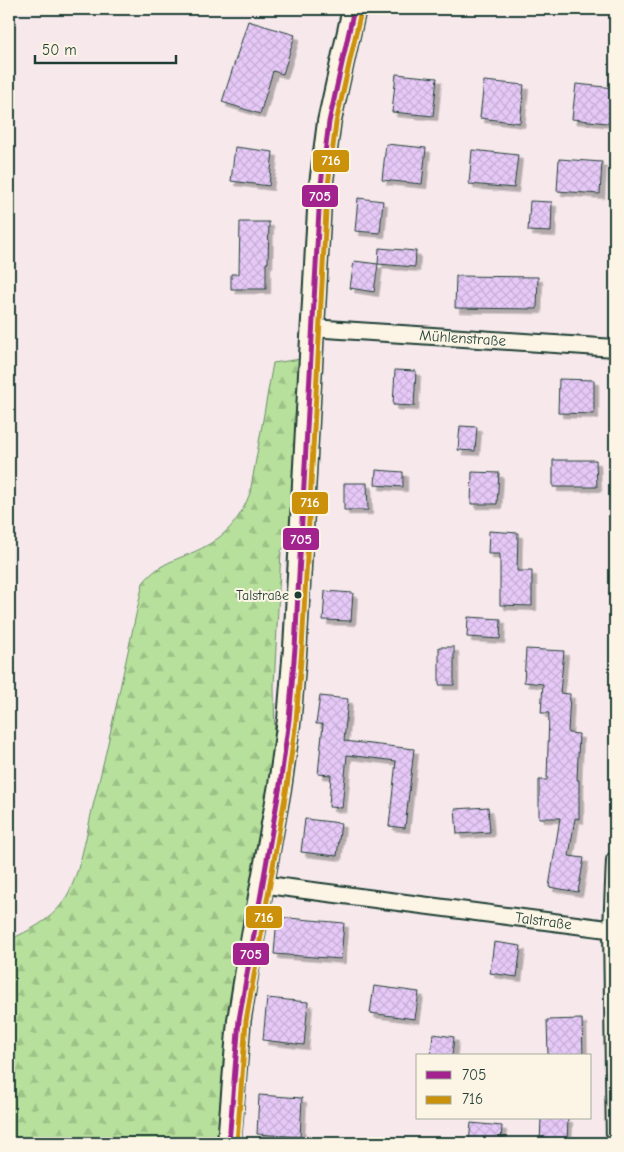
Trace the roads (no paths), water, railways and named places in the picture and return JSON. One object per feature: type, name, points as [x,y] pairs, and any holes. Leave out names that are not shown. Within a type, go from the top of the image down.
[{"type":"main road","points":[[229,1143],[239,1020],[280,785],[292,686],[311,328],[325,144],[354,9]]},
{"type":"street","name":"Mühlenstraße","points":[[311,328],[615,348]]},
{"type":"street","points":[[615,860],[613,929],[615,1143]]},
{"type":"street","name":"Talstraße","points":[[262,884],[613,929]]},
{"type":"place","name":"Talstraße","points":[[298,595]]}]
